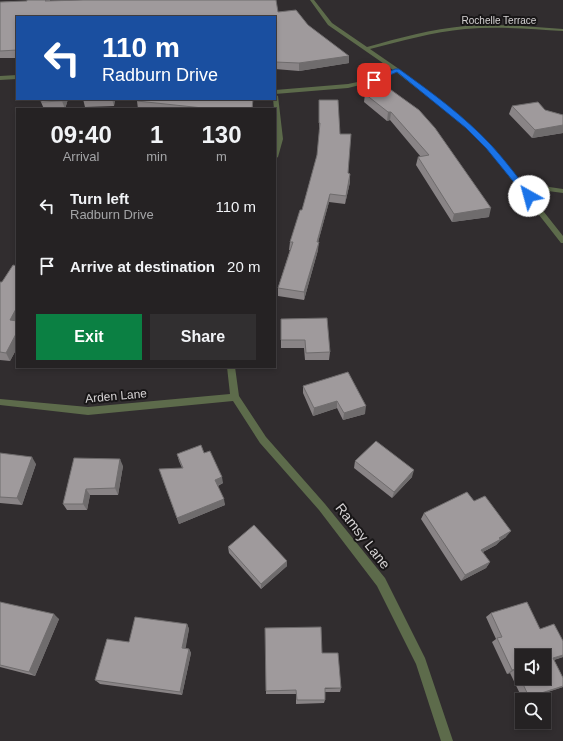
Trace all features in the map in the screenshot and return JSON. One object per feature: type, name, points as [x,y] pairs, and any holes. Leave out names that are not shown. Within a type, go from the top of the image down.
[{"type":"street","points":[[312,0],[330,24],[397,70],[436,99],[468,126],[488,146],[520,184],[563,241]]},
{"type":"street","name":"Rochelle Terrace","points":[[365,49],[419,34],[454,29],[488,27],[563,30]]},
{"type":"street","points":[[276,92],[348,86],[374,80],[397,70]]},
{"type":"street","points":[[0,78],[16,77]]},
{"type":"street","points":[[275,100],[280,140],[276,154]]},
{"type":"street","points":[[520,184],[563,191]]},
{"type":"street","name":"Ramsy Lane","points":[[231,368],[235,397],[263,440],[322,507],[381,582],[421,662],[447,741]]},
{"type":"street","name":"Arden Lane","points":[[0,402],[88,411],[235,397]]},
{"type":"building","points":[[276,0],[278,12],[296,10],[308,25],[349,56],[299,63],[276,62],[276,16],[16,16],[16,50],[0,51],[0,2]]},
{"type":"building","points":[[387,87],[419,110],[435,128],[491,208],[454,214],[418,157],[429,155],[391,112],[388,112],[365,94]]},
{"type":"building","points":[[42,100],[62,100],[62,101],[41,102]]},
{"type":"building","points":[[253,100],[252,108],[203,108],[137,101]]},
{"type":"building","points":[[319,100],[338,100],[340,134],[351,134],[348,173],[350,174],[346,196],[330,194],[317,242],[319,242],[304,292],[278,288],[293,242],[290,242],[300,210],[302,210],[317,155],[320,123]]},
{"type":"building","points":[[538,102],[545,110],[563,115],[563,125],[535,130],[512,106]]},
{"type":"building","points":[[13,265],[16,266],[16,309],[10,320],[16,321],[16,334],[6,353],[0,352],[0,282],[2,282]]},
{"type":"building","points":[[327,318],[330,352],[306,353],[305,340],[281,340],[281,319]]},
{"type":"building","points":[[348,372],[366,406],[344,413],[337,401],[314,408],[303,386]]},
{"type":"building","points":[[376,441],[414,470],[394,492],[355,461]]},
{"type":"building","points":[[201,445],[204,453],[210,451],[222,477],[215,480],[224,499],[177,518],[159,469],[183,468],[177,454]]},
{"type":"building","points":[[0,453],[32,457],[17,498],[0,497]]},
{"type":"building","points":[[74,458],[120,459],[115,488],[86,489],[83,504],[63,504]]},
{"type":"building","points":[[467,492],[474,501],[485,496],[511,531],[499,538],[501,539],[481,550],[490,562],[465,575],[424,513]]},
{"type":"building","points":[[254,525],[287,561],[261,584],[228,547]]},
{"type":"building","points":[[0,602],[54,614],[29,672],[0,665]]},
{"type":"building","points":[[527,602],[540,629],[554,624],[563,641],[563,655],[553,658],[563,678],[563,686],[541,693],[527,693],[523,685],[551,685],[551,649],[515,649],[515,669],[512,670],[497,638],[502,637],[491,613]]},
{"type":"building","points":[[135,617],[187,624],[182,648],[189,649],[180,692],[95,680],[107,639],[129,642]]},
{"type":"building","points":[[321,627],[322,653],[338,653],[341,688],[325,688],[325,700],[297,700],[296,690],[266,691],[265,628]]},
{"type":"route","points":[[374,80],[397,70],[436,99],[468,126],[488,146],[529,196]]}]
